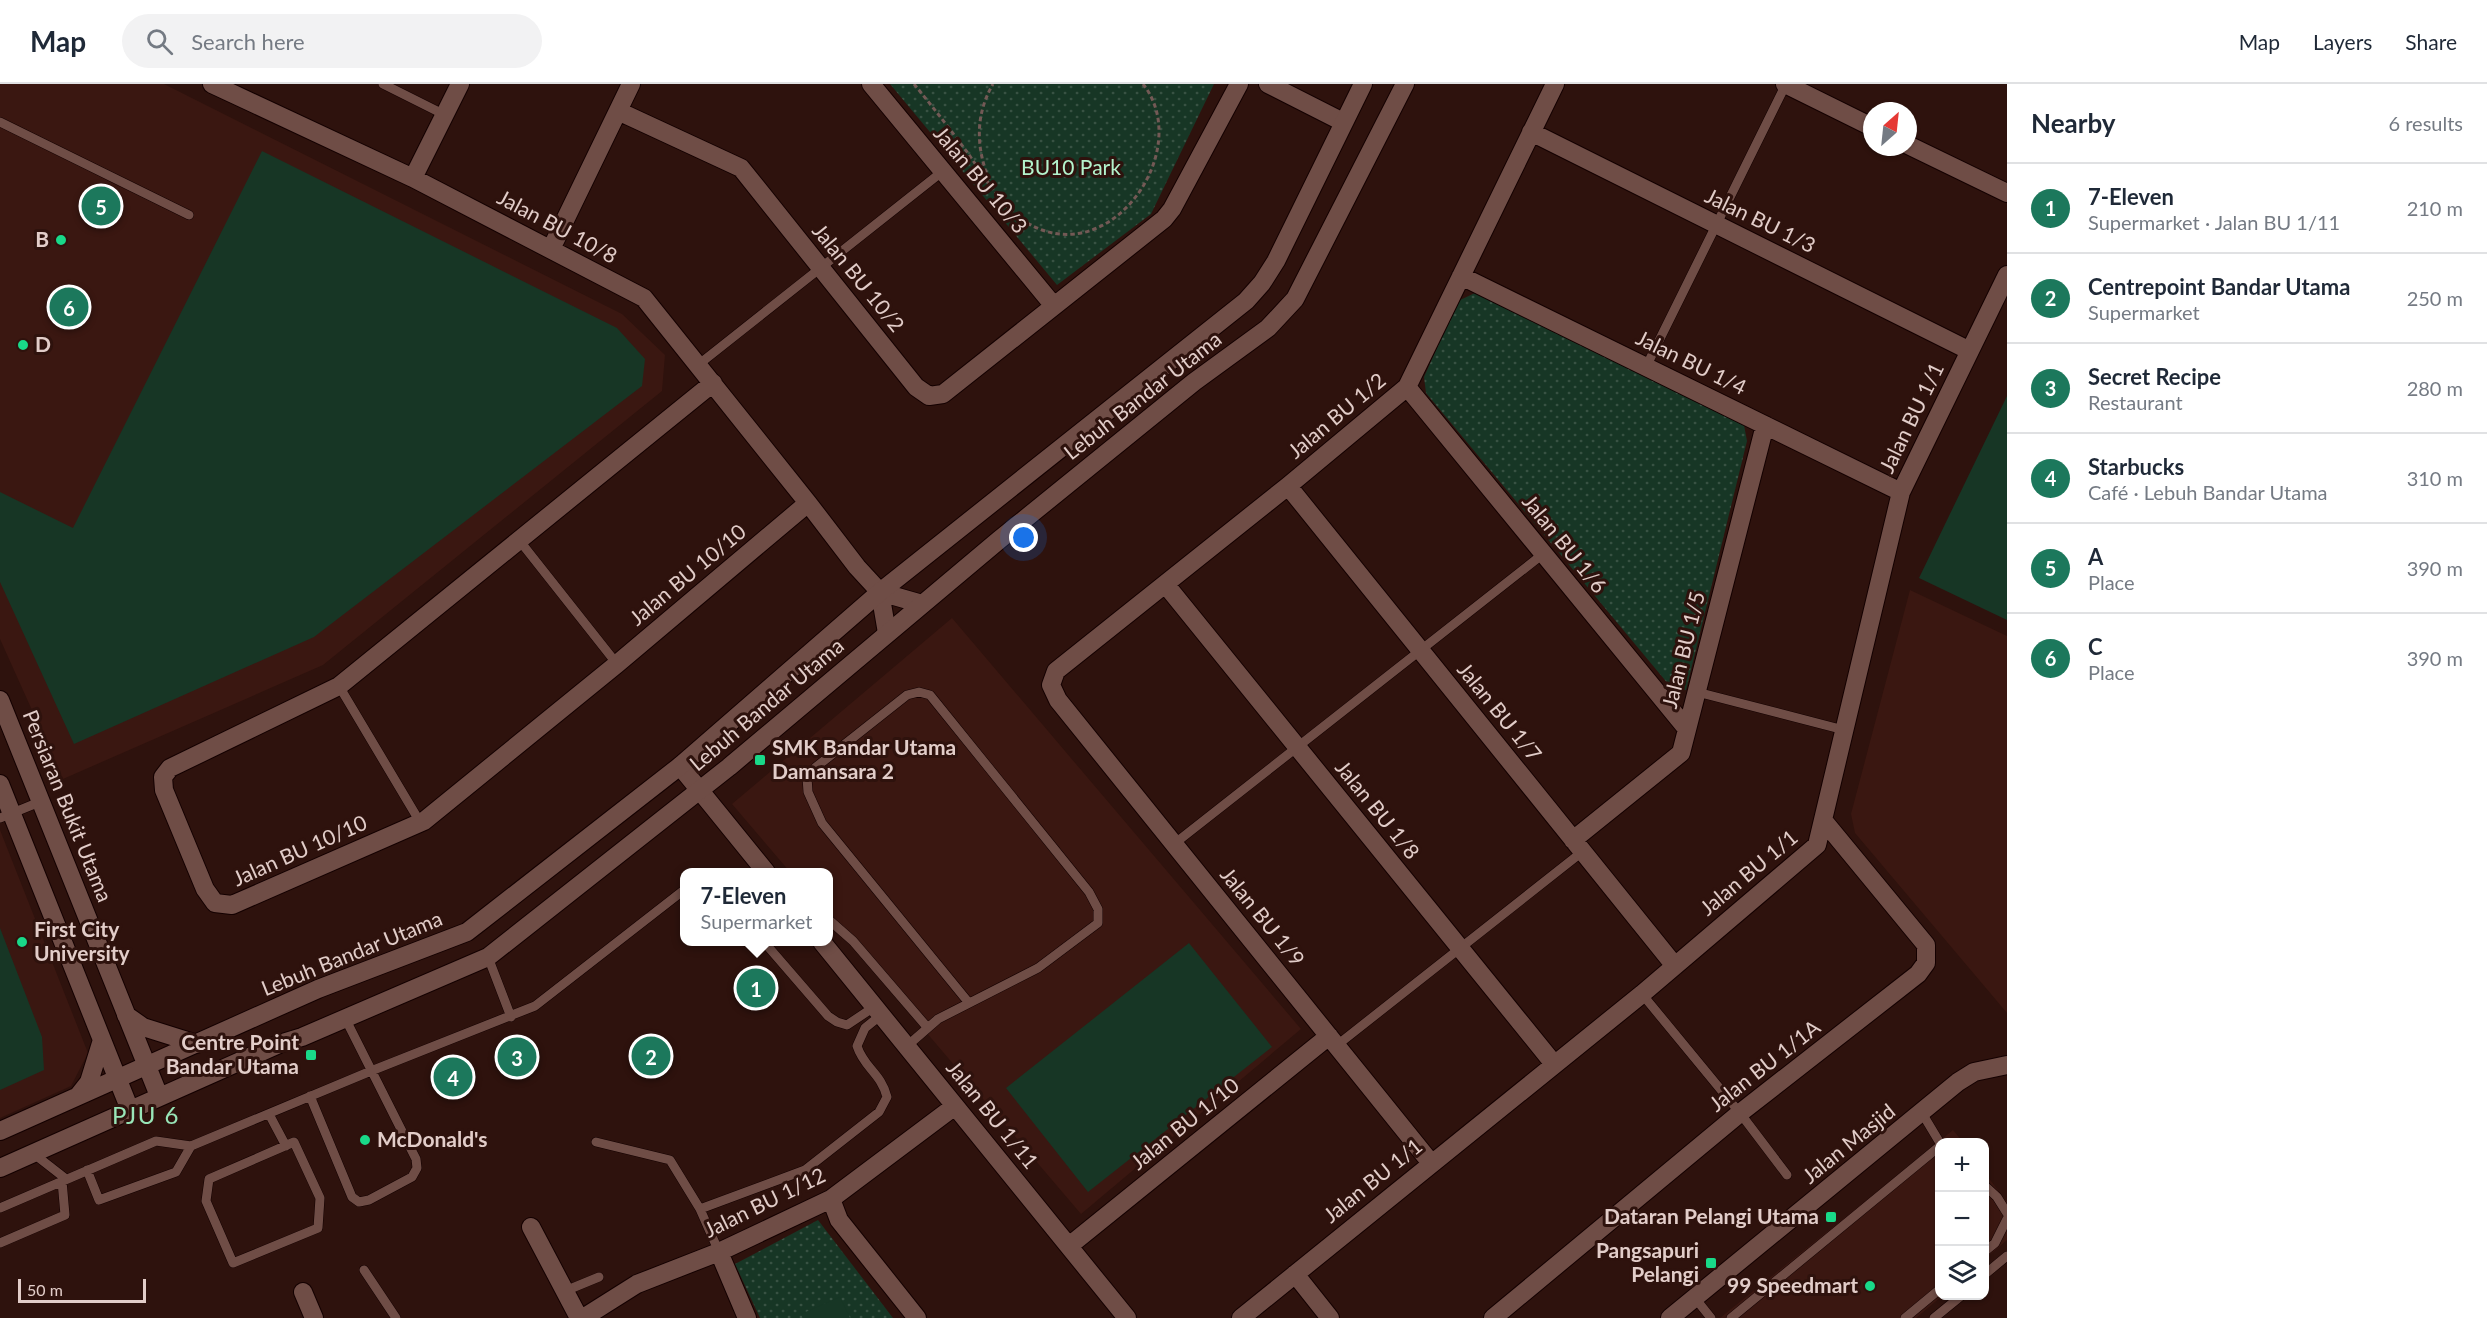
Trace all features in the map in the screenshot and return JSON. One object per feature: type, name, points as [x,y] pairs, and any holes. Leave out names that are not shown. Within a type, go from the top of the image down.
[{"type":"street","name":"Jalan BU 10/8","points":[[212,84],[413,178],[644,298],[808,503]]},
{"type":"street","points":[[413,178],[460,84]]},
{"type":"street","points":[[551,249],[631,84]]},
{"type":"street","name":"Jalan BU 10/3","points":[[871,84],[1054,306]]},
{"type":"street","points":[[1054,306],[1164,219],[1172,209],[1239,84]]},
{"type":"street","points":[[1268,84],[1343,122]]},
{"type":"street","name":"Lebuh Bandar Utama","points":[[0,1131],[318,989],[467,932],[680,766],[880,592],[1245,301],[1262,284],[1276,261],[1363,84]]},
{"type":"street","name":"Lebuh Bandar Utama","points":[[0,1167],[34,1154],[159,1096],[488,957],[700,791],[922,604],[1194,382],[1269,328],[1295,299],[1405,84]]},
{"type":"street","name":"Jalan BU 1/2","points":[[1058,700],[1051,685],[1056,671],[1166,585],[1407,387],[1555,84]]},
{"type":"street","points":[[1785,84],[1863,123]]},
{"type":"street","name":"Jalan BU 10/2","points":[[618,111],[741,168],[916,387],[929,396],[943,394],[1054,306]]},
{"type":"street","name":"Jalan BU 1/3","points":[[1531,132],[1970,351]]},
{"type":"street","points":[[1917,149],[2007,194]]},
{"type":"street","name":"Jalan BU 1/1","points":[[1241,1318],[1642,994],[1817,845],[1901,492],[2007,275]]},
{"type":"street","name":"Jalan BU 1/4","points":[[1461,276],[1901,492]]},
{"type":"street","name":"Jalan BU 10/10","points":[[713,383],[339,686],[170,768],[163,777],[164,790],[205,889],[215,903],[232,906],[420,822],[617,664],[808,503]]},
{"type":"street","name":"Jalan BU 1/6","points":[[1407,387],[1687,729]]},
{"type":"street","name":"Jalan BU 1/5","points":[[1578,846],[1681,753],[1765,425]]},
{"type":"street","name":"Jalan BU 1/7","points":[[1288,486],[1675,966]]},
{"type":"street","points":[[808,503],[857,567],[880,592],[922,604]]},
{"type":"street","name":"Jalan BU 1/8","points":[[1166,585],[1554,1064]]},
{"type":"street","points":[[880,592],[887,633]]},
{"type":"street","name":"Persiaran Bukit Utama","points":[[0,700],[159,1096]]},
{"type":"street","name":"Jalan BU 1/9","points":[[1058,700],[1431,1163]]},
{"type":"street","points":[[680,766],[762,868]]},
{"type":"street","points":[[0,784],[5,811],[130,1110]]},
{"type":"street","name":"Jalan BU 1/1A","points":[[1493,1318],[1740,1113],[1918,974],[1926,963],[1926,945],[1823,820]]},
{"type":"street","name":"Jalan BU 1/11","points":[[825,946],[1127,1318]]},
{"type":"street","points":[[126,1015],[143,1027],[197,1044]]},
{"type":"street","points":[[77,1098],[89,1082],[102,1040]]},
{"type":"street","name":"Jalan BU 1/10","points":[[1069,1246],[1333,1041]]},
{"type":"street","name":"Jalan Masjid","points":[[1670,1318],[1974,1072],[2007,1065]]},
{"type":"street","name":"Jalan BU 1/12","points":[[581,1318],[637,1284],[719,1252],[831,1199],[955,1106]]},
{"type":"street","points":[[831,1199],[839,1220],[917,1318]]},
{"type":"street","points":[[531,1227],[581,1318]]},
{"type":"street","points":[[719,1252],[747,1318]]},
{"type":"street","points":[[1295,1274],[1330,1318]]},
{"type":"street","points":[[303,1292],[314,1318]]},
{"type":"lane","points":[[383,84],[445,114]]},
{"type":"lane","points":[[1646,367],[1785,84]]},
{"type":"lane","points":[[0,122],[189,215]]},
{"type":"lane","points":[[698,365],[943,171]]},
{"type":"lane","points":[[519,540],[617,664]]},
{"type":"lane","points":[[1174,844],[1543,554]]},
{"type":"lane","points":[[339,686],[420,822]]},
{"type":"lane","points":[[907,1046],[938,1019],[1038,968],[1098,923],[1098,909],[1089,892],[930,695],[919,692],[907,695],[816,767],[807,777],[808,792],[822,823],[969,1003]]},
{"type":"lane","points":[[1696,692],[1844,730]]},
{"type":"lane","points":[[5,811],[42,801]]},
{"type":"lane","points":[[1333,1041],[1460,948],[1578,846]]},
{"type":"lane","points":[[0,1208],[156,1141],[191,1146],[535,1006],[680,893]]},
{"type":"lane","points":[[833,923],[853,941],[927,1027]]},
{"type":"lane","points":[[767,946],[828,1016],[837,1022],[847,1024],[878,1011]]},
{"type":"lane","points":[[488,957],[511,1017]]},
{"type":"lane","points":[[1642,994],[1740,1113],[1787,1175]]},
{"type":"lane","points":[[700,1209],[806,1170],[879,1112],[887,1097],[883,1083],[860,1056],[857,1046],[865,1028],[878,1011]]},
{"type":"lane","points":[[310,1096],[352,1197],[359,1202],[369,1200],[412,1177],[417,1168],[416,1159],[345,1018]]},
{"type":"lane","points":[[1922,1113],[1937,1138]]},
{"type":"lane","points":[[269,1114],[286,1146]]},
{"type":"lane","points":[[294,1142],[320,1198],[318,1228],[233,1263],[206,1201],[208,1179],[286,1146],[294,1142]]},
{"type":"lane","points":[[596,1142],[670,1160],[700,1209],[719,1252]]},
{"type":"lane","points":[[87,1170],[99,1200],[176,1172],[191,1146]]},
{"type":"lane","points":[[1731,1318],[1935,1148]]},
{"type":"lane","points":[[0,1243],[65,1215],[64,1180],[34,1154]]},
{"type":"lane","points":[[1989,1190],[1997,1197],[2007,1213]]},
{"type":"lane","points":[[1989,1248],[1995,1243],[2007,1219]]},
{"type":"lane","points":[[1989,1271],[2007,1256]]},
{"type":"lane","points":[[364,1270],[396,1318]]},
{"type":"lane","points":[[565,1292],[599,1277]]},
{"type":"lane","points":[[1905,1318],[1935,1293]]},
{"type":"lane","points":[[1695,1298],[1711,1318]]},
{"type":"lane","points":[[1934,1318],[1956,1300]]},
{"type":"path","points":[[914,84],[1012,211],[1042,230],[1059,233],[1093,229],[1114,218],[1132,202],[1144,183],[1156,159],[1161,136],[1157,113],[1143,84]]},
{"type":"path","points":[[990,184],[980,152],[979,131],[985,98],[993,84]]},
{"type":"shaded area","points":[[0,84],[164,84],[622,314],[665,355],[662,391],[323,665],[63,779],[0,639]]},
{"type":"shaded area","points":[[1910,590],[2007,636],[2007,1013],[1855,833],[1851,814]]},
{"type":"shaded area","points":[[952,618],[1301,1029],[1081,1214],[833,923],[833,868],[787,868],[732,804]]},
{"type":"shaded area","name":"First City University","points":[[0,830],[88,1053],[71,1086],[0,1118]]},
{"type":"shaded area","name":"Dataran Pelangi Utama","points":[[1953,1130],[1960,1138],[1943,1138]]},
{"type":"shaded area","name":"Dataran Pelangi Utama","points":[[1935,1145],[1935,1300],[1937,1300],[1916,1318],[1720,1318]]},
{"type":"shaded area","points":[[1989,1179],[2007,1202],[2007,1240],[1989,1256]]},
{"type":"green space","name":"BU10 Park","points":[[890,84],[1214,84],[1151,214],[1057,285]]},
{"type":"green space","points":[[262,151],[617,328],[645,359],[642,386],[314,637],[74,744],[0,582],[0,492],[73,528]]},
{"type":"green space","points":[[1477,292],[1744,425],[1747,441],[1686,690],[1674,691],[1426,393],[1424,377],[1458,301]]},
{"type":"green space","points":[[2007,396],[2007,620],[1919,578]]},
{"type":"green space","points":[[0,928],[42,1037],[44,1070],[0,1090]]},
{"type":"green space","points":[[1189,943],[1272,1047],[1088,1192],[1006,1088]]},
{"type":"green space","points":[[818,1220],[893,1318],[760,1318],[735,1264]]},
{"type":"green space","points":[[840,1297],[850,1318],[803,1318],[801,1314]]},
{"type":"place","name":"A","points":[[101,206]]},
{"type":"place","name":"B","points":[[61,240]]},
{"type":"place","name":"C","points":[[69,307]]},
{"type":"place","name":"D","points":[[23,345]]},
{"type":"place","name":"SMK Bandar Utama Damansara 2","points":[[760,760]]},
{"type":"place","name":"First City University","points":[[22,942]]},
{"type":"place","name":"7-Eleven","points":[[756,988]]},
{"type":"place","name":"Centre Point Bandar Utama","points":[[311,1055]]},
{"type":"place","name":"Centrepoint Bandar Utama","points":[[651,1056]]},
{"type":"place","name":"Secret Recipe","points":[[517,1057]]},
{"type":"place","name":"Starbucks","points":[[453,1077]]},
{"type":"place","name":"McDonald's","points":[[365,1140]]},
{"type":"place","name":"Dataran Pelangi Utama","points":[[1831,1217]]},
{"type":"place","name":"Pangsapuri Pelangi","points":[[1711,1263]]},
{"type":"place","name":"99 Speedmart","points":[[1870,1286]]},
{"type":"district","name":"PJU 6","points":[[146,1116]]}]
